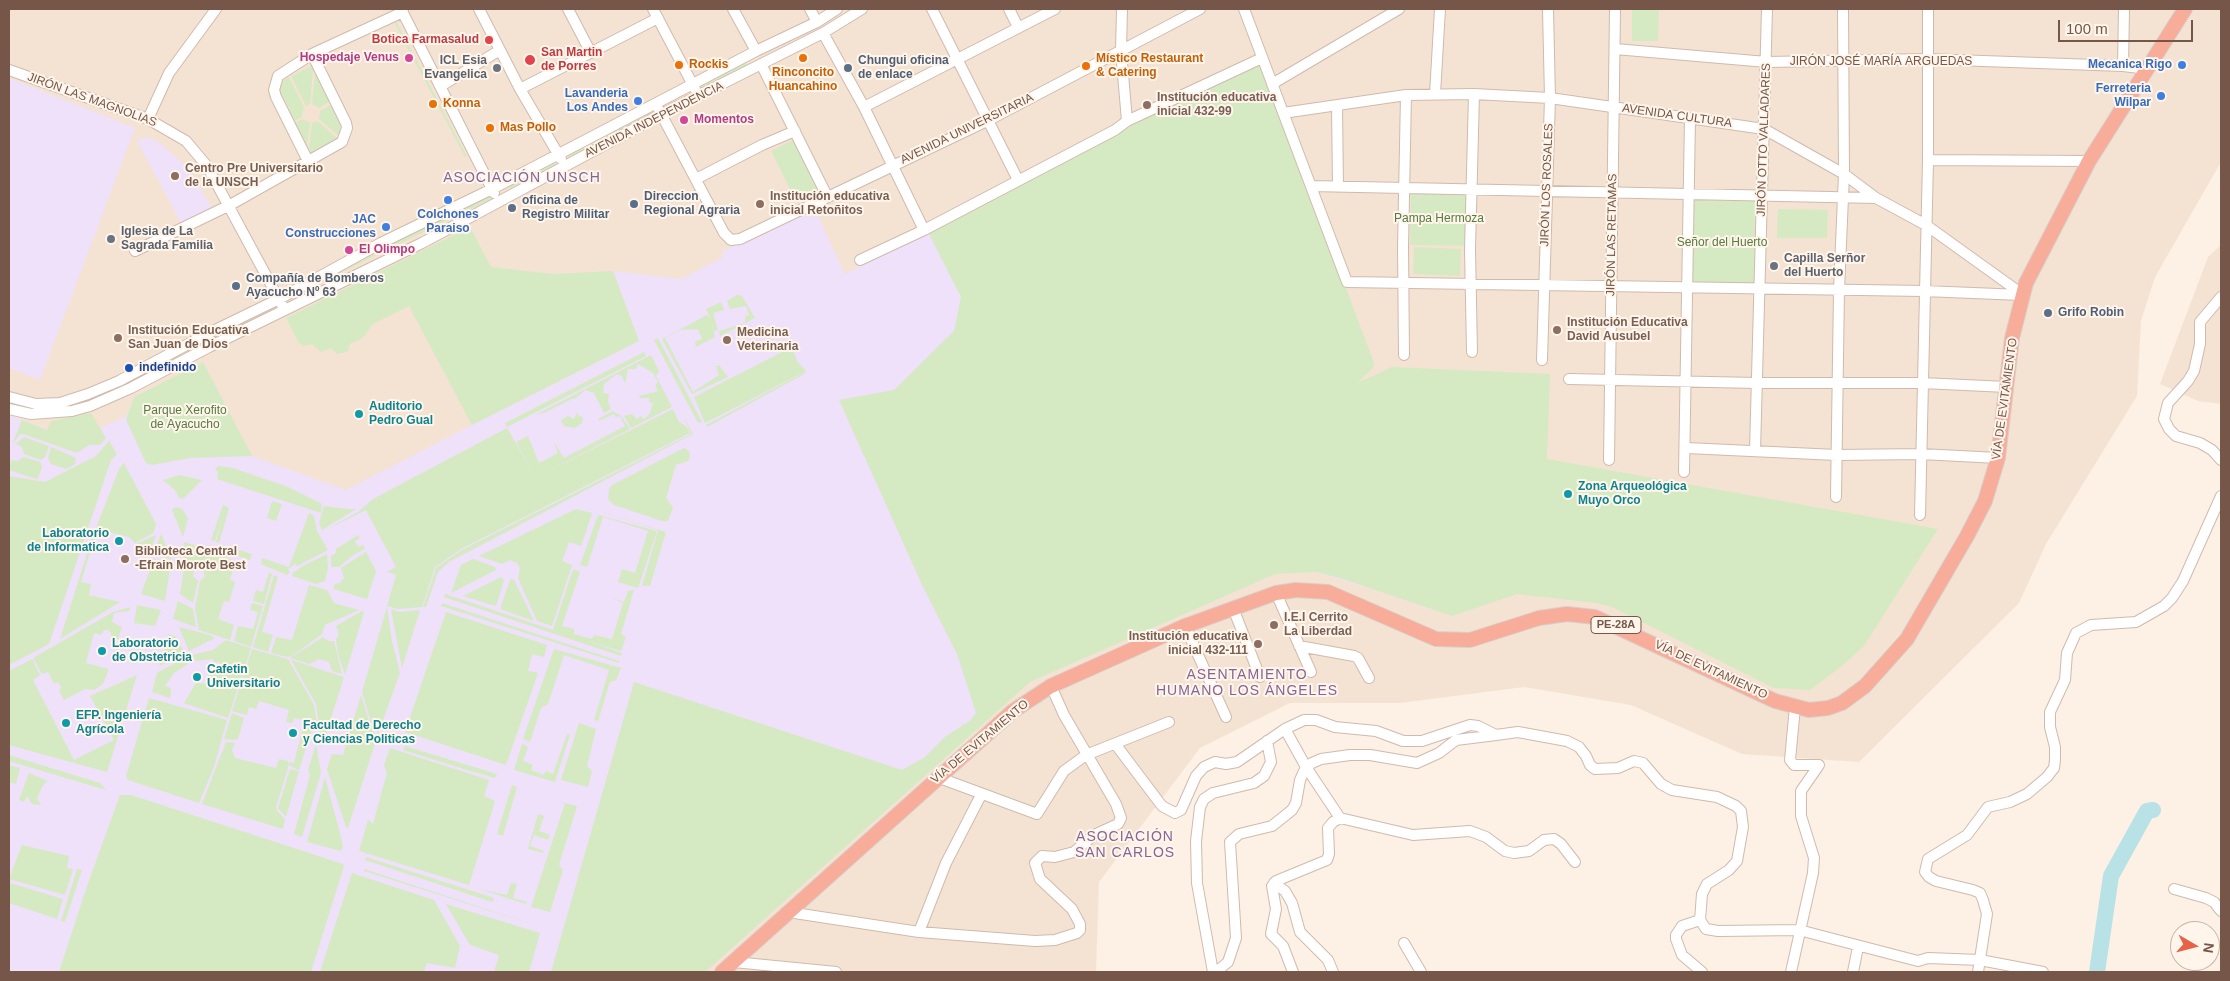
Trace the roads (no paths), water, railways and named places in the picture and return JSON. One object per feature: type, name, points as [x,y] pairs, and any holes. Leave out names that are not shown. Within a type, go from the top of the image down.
[{"type":"highway","name":"VÍA DE EVITAMIENTO","points":[[722,972],[1013,710],[1051,686],[1185,626],[1276,593],[1296,590],[1328,592],[1436,639],[1470,640],[1539,618],[1567,614],[1595,617],[1775,701],[1809,710],[1842,704],[1865,686],[1907,639],[1967,536],[1984,501],[1998,458],[2012,338],[2026,283],[2089,161],[2185,9]]},
{"type":"street","points":[[148,119],[169,73],[216,9]]},
{"type":"street","points":[[479,9],[520,89],[564,166]]},
{"type":"street","points":[[568,9],[591,53]]},
{"type":"street","points":[[733,9],[756,52]]},
{"type":"street","points":[[810,9],[817,22]]},
{"type":"street","name":"AVENIDA INDEPENDENCIA","points":[[9,396],[36,404],[45,404],[67,401],[88,394],[279,299],[381,243],[492,189],[656,105],[693,84],[817,22],[837,9]]},
{"type":"street","name":"AVENIDA INDEPENDENCIA","points":[[9,409],[42,414],[72,411],[90,406],[500,202],[662,114],[823,34],[862,9]]},
{"type":"street","points":[[932,9],[1018,180]]},
{"type":"street","points":[[1009,9],[1018,27]]},
{"type":"street","points":[[864,107],[1055,9]]},
{"type":"street","points":[[1122,9],[1121,50],[1127,121]]},
{"type":"street","points":[[1244,9],[1348,282],[1686,287],[1760,290],[1924,291],[2022,295]]},
{"type":"street","points":[[1272,84],[1399,9]]},
{"type":"street","points":[[1435,94],[1440,9]]},
{"type":"street","name":"JIRÓN LOS ROSALES","points":[[1542,360],[1550,98],[1548,9]]},
{"type":"street","name":"JIRÓN LAS RETAMAS","points":[[1609,460],[1615,9]]},
{"type":"street","name":"JIRÓN OTTO VALLADARES","points":[[1755,451],[1767,9]]},
{"type":"street","points":[[1836,496],[1839,290],[1844,174],[1843,9]]},
{"type":"street","points":[[1920,515],[1928,160],[1928,9]]},
{"type":"street","points":[[2123,66],[2124,9]]},
{"type":"street","name":"AVENIDA UNIVERSITARIA","points":[[696,179],[724,233],[730,240],[740,240],[827,196],[989,120],[1197,10]]},
{"type":"street","points":[[308,161],[274,90],[278,76],[312,54],[402,11],[500,202]]},
{"type":"street","points":[[520,89],[591,53],[656,14],[699,97]]},
{"type":"street","points":[[823,34],[864,107],[924,230]]},
{"type":"street","name":"JIRÓN JOSÉ MARÍA ARGUEDAS","points":[[1614,49],[1767,62],[1927,59],[2123,66],[2148,70]]},
{"type":"street","points":[[441,86],[500,50]]},
{"type":"street","points":[[136,251],[230,205],[342,142],[347,128],[312,54]]},
{"type":"street","points":[[860,260],[924,230],[1116,130],[1127,121],[1262,58]]},
{"type":"street","points":[[761,64],[827,196]]},
{"type":"street","name":"JIRÓN LAS MAGNOLIAS","points":[[9,70],[148,119],[186,141],[207,166],[230,205],[284,310]]},
{"type":"street","points":[[1472,352],[1471,283],[1474,94]]},
{"type":"street","name":"AVENIDA CULTURA","points":[[1283,114],[1406,95],[1474,94],[1550,98],[1764,129],[1844,174],[1876,198],[1926,225],[2022,295]]},
{"type":"street","points":[[1404,355],[1406,95]]},
{"type":"street","points":[[656,105],[696,179],[762,145],[795,131]]},
{"type":"street","points":[[1337,105],[1338,187]]},
{"type":"street","points":[[1684,472],[1687,382],[1687,195],[1690,118]]},
{"type":"street","points":[[601,132],[607,143]]},
{"type":"street","points":[[1928,160],[2089,161]]},
{"type":"street","points":[[1311,186],[1876,198]]},
{"type":"street","points":[[446,211],[453,226]]},
{"type":"street","points":[[381,243],[389,258]]},
{"type":"street","points":[[2221,297],[2200,322],[2200,344],[2194,371],[2188,382],[2168,403],[2164,419],[2169,429],[2176,436],[2200,443],[2212,450],[2221,460]]},
{"type":"street","points":[[1569,379],[1838,384],[1922,383],[2007,387]]},
{"type":"street","points":[[1686,448],[1837,455],[1921,454],[1998,458]]},
{"type":"street","points":[[1978,972],[1987,914],[1984,900],[1980,893],[1973,890],[1936,881],[1929,877],[1926,872],[1928,859],[1968,834],[1988,806],[2010,802],[2027,794],[2048,777],[2054,768],[2055,760],[2055,747],[2050,727],[2050,712],[2065,680],[2067,653],[2076,633],[2091,625],[2136,622],[2164,606],[2172,598],[2183,581],[2221,496]]},
{"type":"street","points":[[1276,593],[1311,672]]},
{"type":"street","points":[[1233,608],[1260,677]]},
{"type":"street","points":[[1185,626],[1226,717]]},
{"type":"street","points":[[1299,646],[1354,656],[1358,658],[1369,678]]},
{"type":"street","points":[[788,912],[920,932],[1045,941],[1071,935],[1080,930],[1080,924],[1072,909],[1040,880],[1035,863],[1042,856],[1056,857],[1074,852],[1094,836],[1118,824],[1121,818],[1116,804],[1086,755],[1051,686]]},
{"type":"street","points":[[1790,972],[1814,873],[1814,858],[1801,816],[1801,791],[1819,765],[1794,764],[1790,760],[1795,707]]},
{"type":"street","points":[[1116,745],[1162,806],[1175,813],[1180,810],[1196,776],[1204,767],[1215,762],[1232,764],[1297,722],[1310,720],[1335,727],[1376,731],[1403,741],[1422,741],[1470,725],[1484,727],[1496,735]]},
{"type":"street","points":[[937,777],[981,795],[1037,814],[1064,771],[1086,755],[1116,745],[1169,722]]},
{"type":"street","points":[[1285,729],[1306,767],[1340,818]]},
{"type":"street","points":[[1267,741],[1271,762],[1264,776],[1254,783],[1213,793],[1204,799],[1200,807],[1196,841],[1197,884],[1215,972],[1228,962],[1236,938],[1230,842],[1239,834],[1272,826],[1292,810],[1298,797],[1300,780],[1306,767],[1321,759],[1350,755],[1370,755],[1417,763],[1439,753],[1456,740],[1518,732],[1567,741],[1579,747],[1594,769],[1618,768],[1634,762],[1643,763],[1661,784],[1672,790],[1703,794],[1736,806],[1741,812],[1743,827],[1740,854],[1729,870],[1707,884],[1702,894],[1700,920],[1706,929],[1718,931],[1799,930],[1858,947],[1918,961],[1928,958],[1980,960],[2042,972]]},
{"type":"street","points":[[920,932],[946,863],[981,795]]},
{"type":"street","points":[[1274,883],[1327,860],[1329,854],[1328,828],[1340,818],[1413,835],[1470,831],[1486,836],[1505,850],[1514,853],[1529,851],[1547,839],[1554,839],[1561,844],[1575,862]]},
{"type":"street","points":[[1274,883],[1272,892],[1276,909],[1271,934],[1283,946],[1293,972]]},
{"type":"street","points":[[1274,883],[1284,891],[1292,903],[1300,932],[1328,960],[1333,972]]},
{"type":"street","points":[[2174,889],[2206,898],[2214,902],[2221,911]]},
{"type":"street","points":[[1700,920],[1689,922],[1682,926],[1676,935],[1676,939],[1682,954],[1701,972]]},
{"type":"street","points":[[1404,943],[1421,972]]},
{"type":"street","points":[[1853,972],[1858,947]]},
{"type":"street","points":[[1917,972],[1918,961]]},
{"type":"street","points":[[734,962],[836,972]]},
{"type":"waterway","points":[[2097,972],[2111,876],[2147,811],[2153,810]]},
{"type":"place","name":"Botica Farmasalud","points":[[489,40]]},
{"type":"place","name":"Hospedaje Venus","points":[[409,58]]},
{"type":"place","name":"Rinconcito Huancahino","points":[[803,58]]},
{"type":"place","name":"San Martin de Porres","points":[[530,60]]},
{"type":"place","name":"Rockis","points":[[679,65]]},
{"type":"place","name":"Mecanica Rigo","points":[[2182,65]]},
{"type":"place","name":"Místico Restaurant & Catering","points":[[1086,66]]},
{"type":"place","name":"ICL Esia Evangelica","points":[[497,68]]},
{"type":"place","name":"Chungui oficina de enlace","points":[[848,68]]},
{"type":"place","name":"Ferreteria Wilpar","points":[[2161,96]]},
{"type":"place","name":"Lavanderia Los Andes","points":[[638,101]]},
{"type":"place","name":"Konna","points":[[433,104]]},
{"type":"place","name":"Institución educativa inicial 432-99","points":[[1147,105]]},
{"type":"place","name":"Momentos","points":[[684,120]]},
{"type":"place","name":"Mas Pollo","points":[[490,128]]},
{"type":"place","name":"Centro Pre Universitario de la UNSCH","points":[[175,176]]},
{"type":"place","name":"Colchones Paraiso","points":[[448,200]]},
{"type":"place","name":"Direccion Regional Agraria","points":[[634,204]]},
{"type":"place","name":"Institución educativa inicial Retoñitos","points":[[760,204]]},
{"type":"place","name":"oficina de Registro Militar","points":[[512,208]]},
{"type":"place","name":"JAC Construcciones","points":[[386,227]]},
{"type":"place","name":"Iglesia de La Sagrada Familia","points":[[111,239]]},
{"type":"place","name":"El Olimpo","points":[[349,250]]},
{"type":"place","name":"Capilla Serñor del Huerto","points":[[1774,266]]},
{"type":"place","name":"Compañía de Bomberos Ayacucho Nº 63","points":[[236,286]]},
{"type":"place","name":"Grifo Robin","points":[[2048,313]]},
{"type":"place","name":"Institución Educativa David Ausubel","points":[[1557,330]]},
{"type":"place","name":"Institución Educativa San Juan de Dios","points":[[118,338]]},
{"type":"place","name":"Medicina Veterinaria","points":[[727,340]]},
{"type":"place","name":"indefinido","points":[[129,368]]},
{"type":"place","name":"Auditorio Pedro Gual","points":[[359,414]]},
{"type":"place","name":"Zona Arqueológica Muyo Orco","points":[[1568,494]]},
{"type":"place","name":"Laboratorio de Informatica","points":[[119,541]]},
{"type":"place","name":"Biblioteca Central -Efrain Morote Best","points":[[125,559]]},
{"type":"place","name":"I.E.I Cerrito La Liberdad","points":[[1274,625]]},
{"type":"place","name":"Institución educativa inicial 432-111","points":[[1258,644]]},
{"type":"place","name":"Laboratorio de Obstetricia","points":[[102,651]]},
{"type":"place","name":"Cafetin Universitario","points":[[197,677]]},
{"type":"place","name":"EFP. Ingeniería Agrícola","points":[[66,723]]},
{"type":"place","name":"Facultad de Derecho y Ciencias Politicas","points":[[293,733]]},
{"type":"district","name":"ASOCIACIÓN UNSCH","points":[[522,178]]},
{"type":"district","name":"ASENTAMIENTO HUMANO LOS ÁNGELES","points":[[1247,684]]},
{"type":"district","name":"ASOCIACIÓN SAN CARLOS","points":[[1125,846]]},
{"type":"park label","name":"Pampa Hermoza","points":[[1439,219]]},
{"type":"park label","name":"Señor del Huerto","points":[[1722,243]]},
{"type":"park label","name":"Parque Xerofito de Ayacucho","points":[[185,418]]}]
